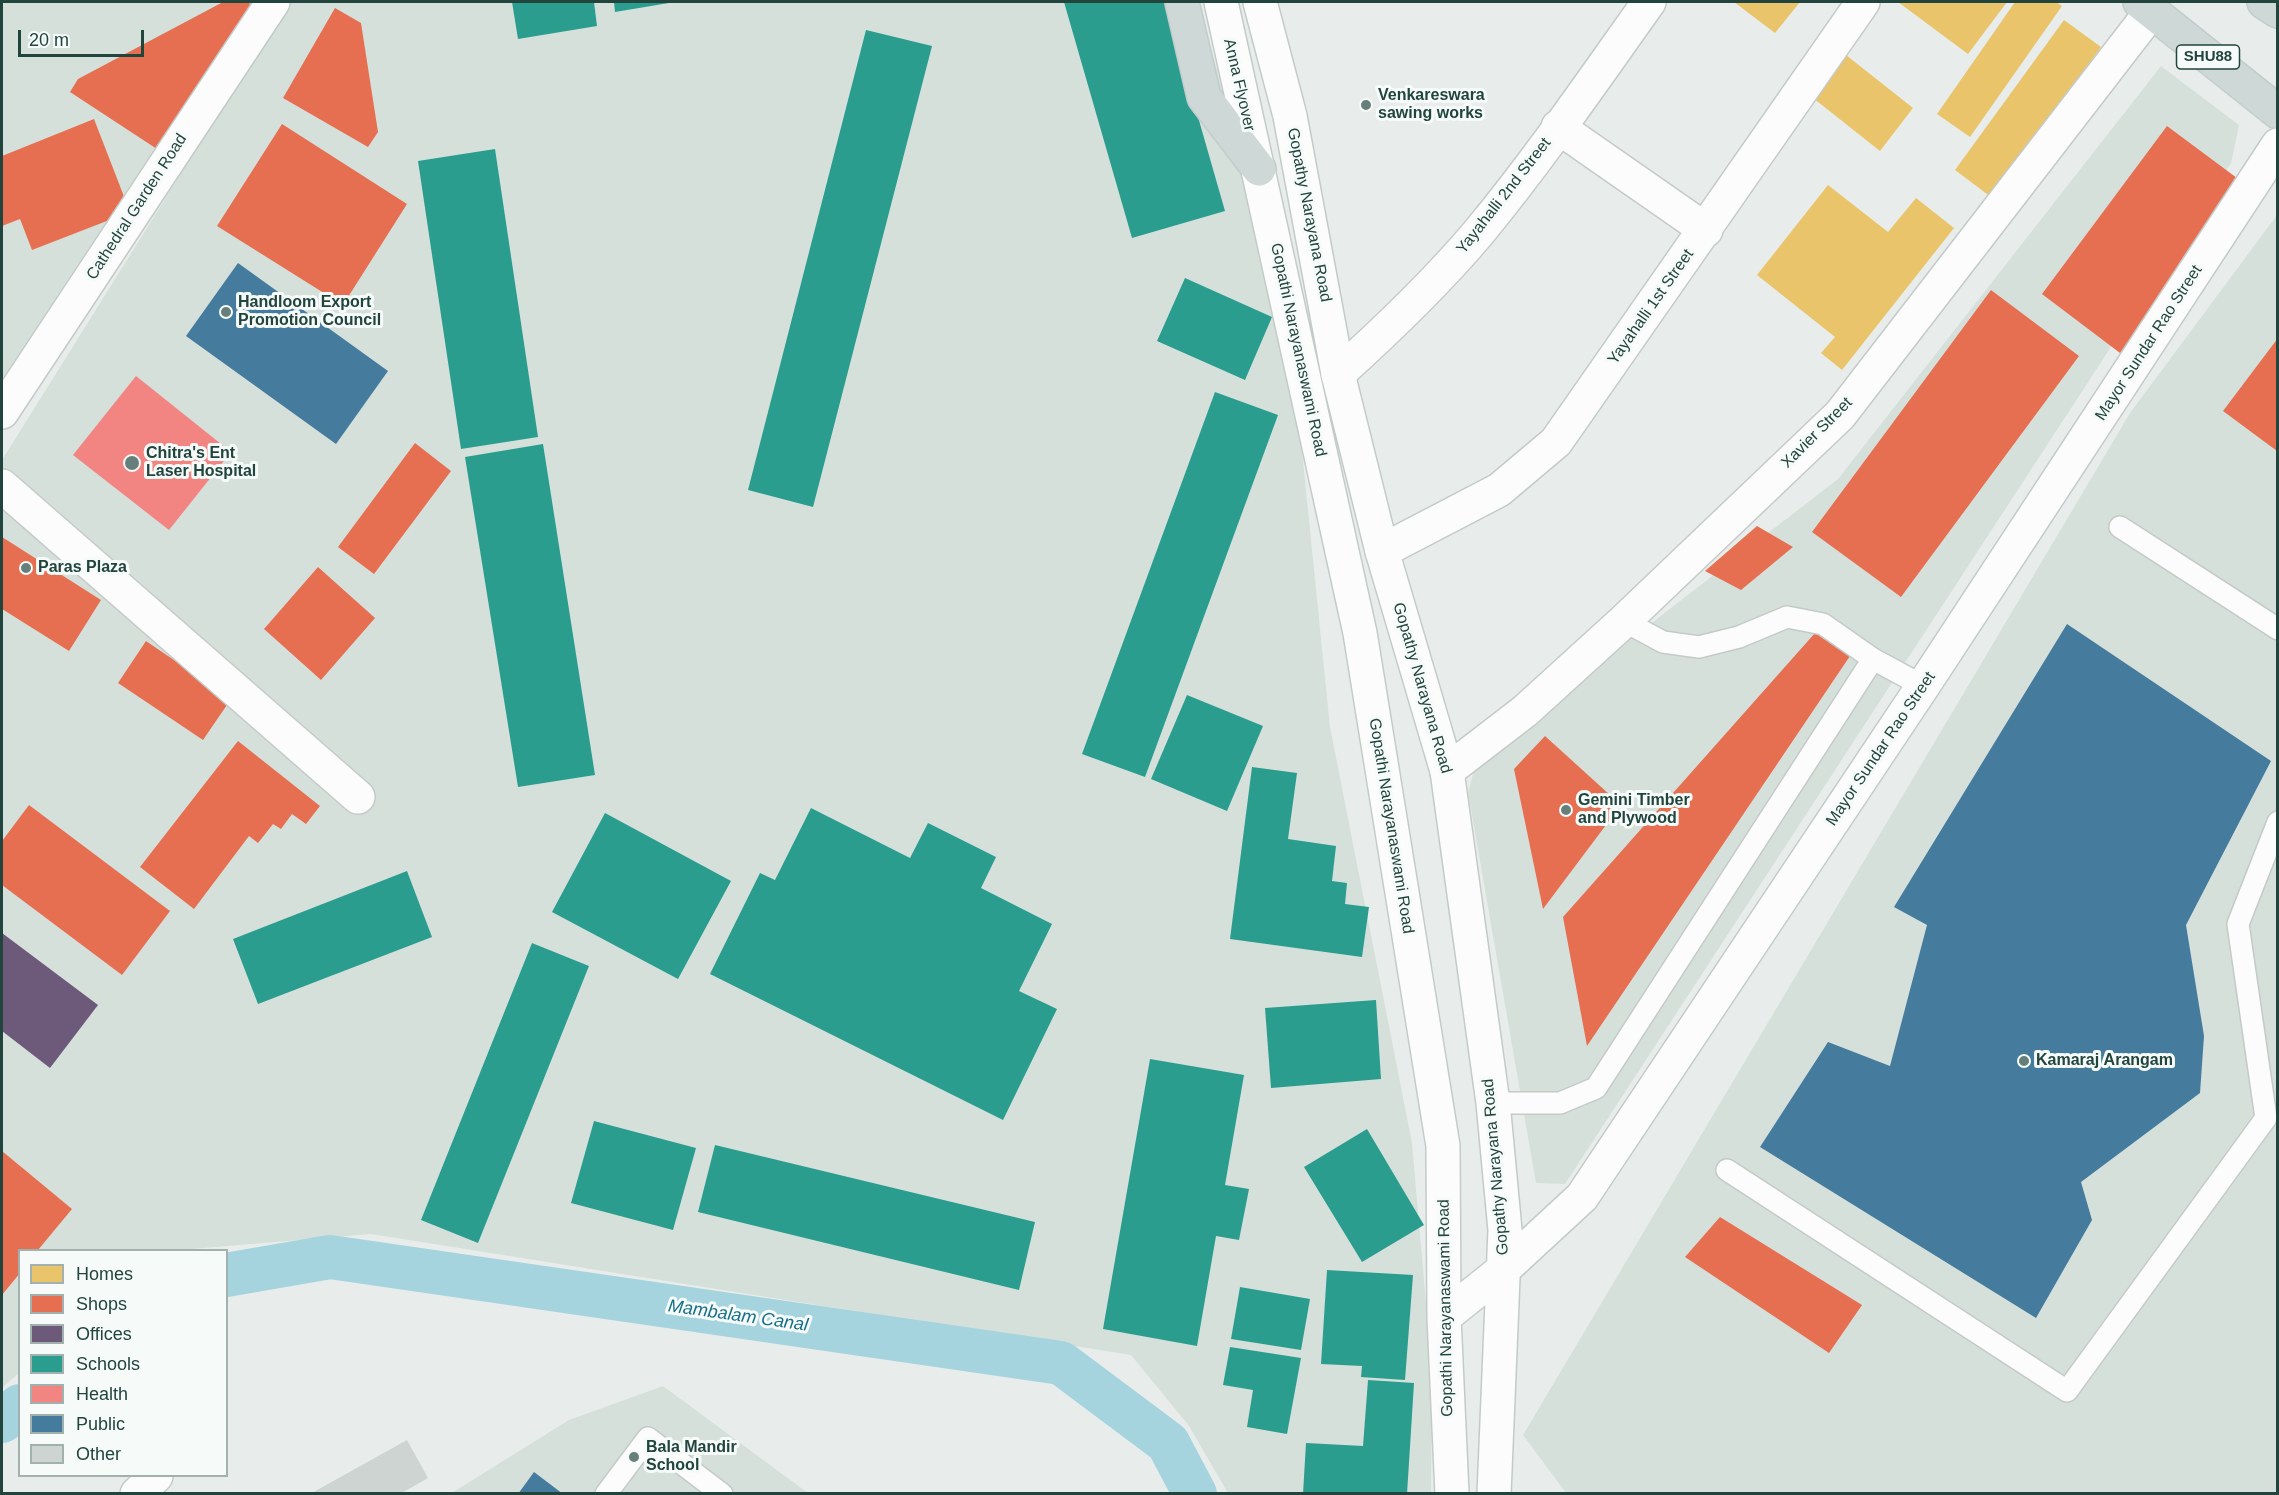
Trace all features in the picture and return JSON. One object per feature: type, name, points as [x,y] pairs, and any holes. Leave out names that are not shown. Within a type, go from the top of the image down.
[{"type":"main road","points":[[1182,2],[1204,97],[1259,169]]},
{"type":"main road","points":[[2264,2],[2277,11]]},
{"type":"main road","name":"SHU88","points":[[2146,7],[2277,112]]},
{"type":"street","name":"Cathedral Garden Road","points":[[2,412],[273,2]]},
{"type":"street","name":"Anna Flyover","points":[[1221,2],[1259,169]]},
{"type":"street","name":"Gopathy Narayana Road","points":[[1260,2],[1290,116],[1338,374],[1382,551],[1447,771],[1493,1103],[1505,1230],[1494,1494]]},
{"type":"street","name":"Yayahalli 2nd Street","points":[[1338,374],[1400,318],[1479,232],[1649,2]]},
{"type":"street","name":"Yayahalli 1st Street","points":[[1382,551],[1499,490],[1556,442],[1863,2]]},
{"type":"street","name":"Xavier Street","points":[[1447,771],[1525,711],[1624,621],[1840,414],[2146,7]]},
{"type":"street","points":[[1558,127],[1706,230]]},
{"type":"street","name":"Mayor Sundar Rao Street","points":[[1444,1317],[1504,1269],[1582,1197],[1923,686],[2277,146]]},
{"type":"street","name":"Gopathi Narayanaswami Road","points":[[1259,169],[1362,644],[1443,1146],[1444,1317],[1452,1494]]},
{"type":"street","points":[[2,486],[358,797]]},
{"type":"street","points":[[137,1494],[155,1477]]},
{"type":"lane","points":[[2120,527],[2277,629]]},
{"type":"lane","points":[[1624,621],[1663,642],[1699,647],[1739,637],[1787,617],[1823,624],[1873,659],[1923,686]]},
{"type":"lane","points":[[1493,1103],[1560,1103],[1596,1088],[1873,659]]},
{"type":"lane","points":[[1727,1170],[2067,1391],[2266,1118],[2238,924],[2277,822]]},
{"type":"lane","points":[[606,1494],[648,1438],[722,1494]]},
{"type":"shaded area","points":[[2,2],[260,2],[2,404]]},
{"type":"shaded area","points":[[288,2],[1197,2],[1255,197],[1296,392],[1330,727],[1412,1143],[1432,1372],[1431,1493],[1228,1493],[1189,1426],[1131,1355],[371,1234],[192,1249],[18,1249],[18,1374],[2,1388],[2,460]]},
{"type":"shaded area","points":[[2161,66],[2239,125],[2231,163],[1565,1184],[1536,1183],[1468,792],[1478,757],[1838,479]]},
{"type":"shaded area","points":[[2277,215],[2277,1493],[1566,1493],[1523,1435],[2130,413]]},
{"type":"shaded area","name":"Bala Mandir School","points":[[663,1386],[808,1493],[450,1494],[569,1420]]},
{"type":"building: Homes","points":[[1734,2],[1800,2],[1775,33]]},
{"type":"building: Homes","points":[[1898,2],[2007,2],[1968,54]]},
{"type":"building: Homes","points":[[2015,2],[2056,2],[2062,6],[1970,137],[1937,114]]},
{"type":"building: Homes","points":[[2064,20],[2101,47],[1991,197],[1955,170]]},
{"type":"building: Homes","points":[[1846,55],[1913,108],[1880,151],[1813,98]]},
{"type":"building: Homes","points":[[1828,185],[1888,232],[1916,198],[1954,228],[1842,370],[1821,353],[1835,337],[1757,275]]},
{"type":"building: Shops","points":[[223,2],[247,2],[254,6],[160,151],[70,92],[78,79]]},
{"type":"building: Shops","points":[[335,8],[361,23],[378,132],[368,147],[283,98]]},
{"type":"building: Shops","points":[[94,119],[130,212],[32,250],[20,219],[2,226],[2,156]]},
{"type":"building: Shops","points":[[282,124],[407,204],[343,305],[217,226]]},
{"type":"building: Shops","points":[[2167,126],[2245,184],[2120,353],[2042,294]]},
{"type":"building: Shops","points":[[1991,290],[2079,356],[1901,597],[1812,532]]},
{"type":"building: Shops","points":[[2278,338],[2278,450],[2277,451],[2223,411]]},
{"type":"building: Shops","points":[[415,443],[451,471],[374,574],[338,547]]},
{"type":"building: Shops","points":[[1757,526],[1793,547],[1741,590],[1705,571]]},
{"type":"building: Shops","name":"Paras Plaza","points":[[2,537],[101,600],[69,651],[2,609]]},
{"type":"building: Shops","points":[[318,567],[375,618],[321,680],[264,629]]},
{"type":"building: Shops","points":[[1815,633],[1850,656],[1587,1046],[1563,917]]},
{"type":"building: Shops","points":[[146,641],[231,699],[203,740],[118,683]]},
{"type":"building: Shops","points":[[1545,736],[1621,805],[1543,909],[1514,769]]},
{"type":"building: Shops","points":[[238,741],[320,806],[306,824],[292,814],[281,829],[273,824],[258,843],[249,836],[194,909],[140,867]]},
{"type":"building: Shops","points":[[29,805],[170,911],[122,975],[2,885],[2,841]]},
{"type":"building: Shops","points":[[2,1151],[72,1209],[39,1249],[18,1249],[18,1275],[2,1295]]},
{"type":"building: Shops","points":[[1720,1217],[1862,1305],[1829,1353],[1685,1257]]},
{"type":"building: Offices","points":[[2,933],[98,1005],[50,1068],[2,1031]]},
{"type":"building: Schools","points":[[512,2],[594,2],[597,26],[518,39]]},
{"type":"building: Schools","points":[[614,2],[669,2],[669,3],[615,12]]},
{"type":"building: Schools","points":[[1064,2],[1165,2],[1225,211],[1132,238]]},
{"type":"building: Schools","points":[[866,30],[932,46],[813,507],[748,490]]},
{"type":"building: Schools","points":[[495,149],[538,437],[461,449],[418,161]]},
{"type":"building: Schools","points":[[1185,278],[1272,317],[1245,380],[1157,341]]},
{"type":"building: Schools","points":[[1215,392],[1278,415],[1145,777],[1082,754]]},
{"type":"building: Schools","points":[[543,444],[595,775],[518,787],[465,457]]},
{"type":"building: Schools","points":[[1187,695],[1263,726],[1227,811],[1151,779]]},
{"type":"building: Schools","points":[[1252,767],[1297,773],[1288,839],[1336,846],[1332,881],[1347,883],[1345,904],[1369,907],[1362,957],[1230,939]]},
{"type":"building: Schools","points":[[811,808],[910,858],[928,823],[996,857],[981,888],[1052,924],[1019,991],[1057,1009],[1003,1120],[710,974],[760,873],[775,880]]},
{"type":"building: Schools","points":[[605,813],[731,881],[678,979],[552,912]]},
{"type":"building: Schools","points":[[407,871],[432,937],[258,1004],[233,939]]},
{"type":"building: Schools","points":[[532,943],[589,966],[478,1243],[421,1220]]},
{"type":"building: Schools","points":[[1376,1000],[1381,1079],[1271,1088],[1265,1008]]},
{"type":"building: Schools","points":[[1150,1059],[1244,1075],[1225,1185],[1249,1189],[1239,1240],[1216,1236],[1197,1346],[1103,1329]]},
{"type":"building: Schools","points":[[594,1121],[696,1148],[673,1230],[571,1203]]},
{"type":"building: Schools","points":[[1367,1129],[1424,1225],[1362,1262],[1304,1167]]},
{"type":"building: Schools","points":[[715,1145],[1035,1222],[1019,1290],[698,1212]]},
{"type":"building: Schools","points":[[1327,1270],[1413,1275],[1405,1380],[1361,1377],[1362,1366],[1321,1364]]},
{"type":"building: Schools","points":[[1240,1287],[1310,1299],[1301,1350],[1231,1339]]},
{"type":"building: Schools","points":[[1230,1347],[1301,1358],[1287,1434],[1247,1427],[1253,1390],[1223,1385]]},
{"type":"building: Schools","points":[[1368,1380],[1414,1383],[1407,1494],[1303,1494],[1306,1443],[1363,1446]]},
{"type":"building: Health","points":[[136,376],[231,452],[169,530],[73,455]]},
{"type":"building: Public","points":[[238,263],[388,371],[336,444],[186,336]]},
{"type":"building: Public","points":[[2067,624],[2271,761],[2186,925],[2204,1036],[2200,1093],[2081,1182],[2092,1220],[2036,1318],[1760,1147],[1828,1042],[1890,1066],[1927,925],[1894,907]]},
{"type":"building: Public","points":[[534,1472],[563,1494],[518,1494]]},
{"type":"building: Other","points":[[407,1440],[428,1478],[400,1494],[310,1494]]},
{"type":"waterway","name":"Mambalam Canal","points":[[228,1275],[330,1257],[1061,1363],[1168,1443],[1195,1494]]},
{"type":"waterway","name":"Mambalam Canal","points":[[2,1421],[18,1408]]},
{"type":"place","name":"Venkareswara sawing works","points":[[1366,105]]},
{"type":"place","name":"Handloom Export Promotion Council","points":[[226,312]]},
{"type":"place","name":"Chitra's Ent Laser Hospital","points":[[132,463]]},
{"type":"place","name":"Paras Plaza","points":[[26,568]]},
{"type":"place","name":"Gemini Timber and Plywood","points":[[1566,810]]},
{"type":"place","name":"Kamaraj Arangam","points":[[2024,1061]]},
{"type":"place","name":"Bala Mandir School","points":[[634,1457]]}]
